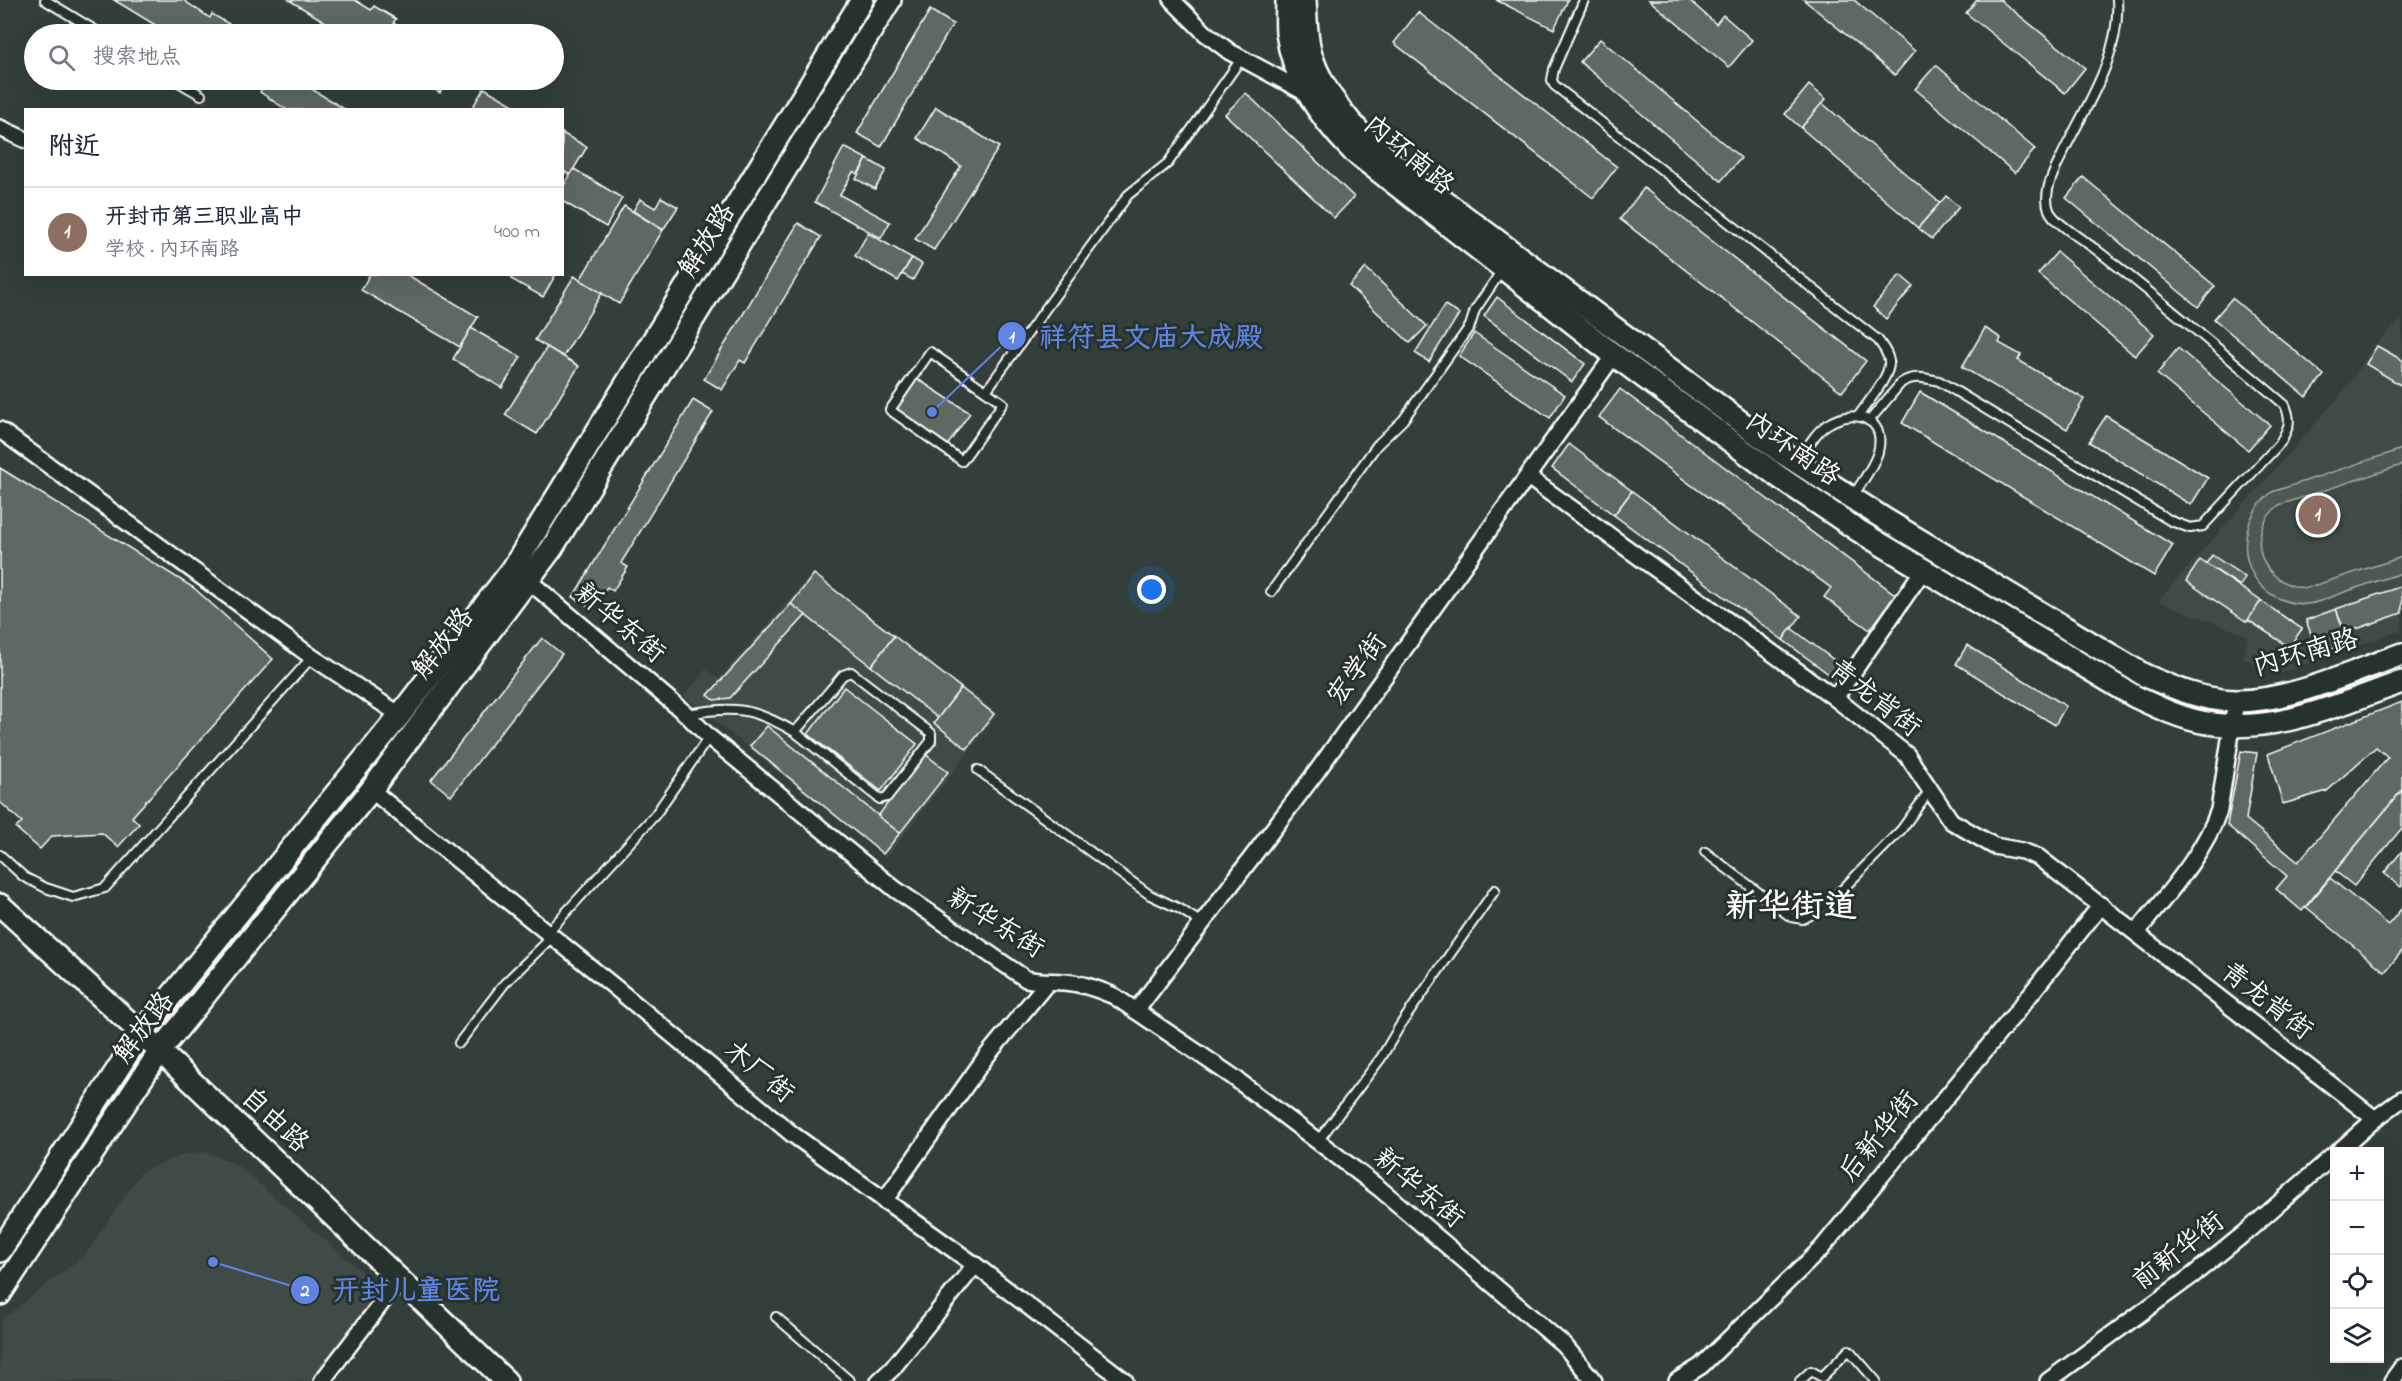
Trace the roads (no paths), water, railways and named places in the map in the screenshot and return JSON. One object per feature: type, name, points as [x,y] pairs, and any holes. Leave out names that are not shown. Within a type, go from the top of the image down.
[{"type":"street","name":"解放路","points":[[0,1251],[141,1033],[400,715],[512,570],[862,0]]},
{"type":"street","name":"解放路","points":[[0,1294],[159,1051],[371,790],[552,548],[890,0]]},
{"type":"street","points":[[1172,0],[1205,33],[1241,59],[1308,94]]},
{"type":"street","name":"内环南路","points":[[1287,0],[1287,32],[1290,49],[1308,94],[1319,112],[1353,150],[1614,355],[1779,477],[1859,531],[2134,696],[2205,723],[2232,726],[2281,722],[2303,717],[2402,682]]},
{"type":"street","name":"内环南路","points":[[1305,0],[1308,37],[1318,71],[1342,111],[1372,146],[1797,462],[2144,675],[2190,693],[2236,701],[2275,698],[2402,654]]},
{"type":"street","points":[[0,128],[24,139]]},
{"type":"street","name":"宏学街","points":[[1136,1011],[1317,771],[1614,355]]},
{"type":"street","points":[[0,430],[312,657],[400,715]]},
{"type":"street","name":"青龙背街","points":[[1528,477],[1835,699],[1907,755],[1951,821],[1994,846],[2022,851],[2038,857],[2102,904],[2375,1119]]},
{"type":"street","points":[[1835,699],[1924,569]]},
{"type":"street","name":"新华东街","points":[[529,581],[686,714],[709,737],[895,889],[1026,979],[1094,987],[1114,996],[1232,1077],[1379,1188],[1564,1345],[1594,1381]]},
{"type":"street","points":[[2137,933],[2196,856],[2213,826],[2218,810],[2236,701]]},
{"type":"street","name":"木厂街","points":[[371,790],[792,1134],[975,1265],[1125,1381]]},
{"type":"street","name":"后新华街","points":[[1682,1380],[1701,1366],[1821,1250],[2102,904]]},
{"type":"street","name":"自由路","points":[[0,905],[141,1033],[506,1381]]},
{"type":"street","points":[[884,1201],[985,1058],[1047,982]]},
{"type":"street","points":[[2344,1147],[2375,1119],[2401,1102]]},
{"type":"street","name":"前新华街","points":[[2048,1381],[2193,1275],[2330,1159]]},
{"type":"street","points":[[879,1381],[892,1369],[975,1265]]},
{"type":"street","points":[[322,1381],[400,1279]]},
{"type":"street","points":[[2392,1381],[2402,1366]]},
{"type":"lane","points":[[45,0],[85,24]]},
{"type":"lane","points":[[1584,0],[1554,69],[1552,80],[1554,85],[1878,340],[1887,353],[1890,363],[1887,373],[1858,415]]},
{"type":"lane","points":[[1869,421],[1900,383],[1907,379],[1917,377],[1939,381],[2171,521],[2190,528],[2203,525],[2283,436],[2290,418],[2285,405],[2049,211],[2048,197],[2052,176],[2110,53],[2114,40],[2117,0]]},
{"type":"lane","points":[[986,391],[1128,195],[1168,163],[1241,59]]},
{"type":"lane","points":[[192,90],[201,95]]},
{"type":"lane","points":[[1271,592],[1377,445],[1403,420],[1470,326],[1474,310],[1504,269]]},
{"type":"lane","points":[[930,352],[986,391],[1003,403],[962,461],[890,410],[930,352]]},
{"type":"lane","points":[[1887,373],[1900,383]]},
{"type":"lane","points":[[1797,462],[1814,436],[1827,425],[1851,415],[1858,415],[1869,421],[1877,430],[1878,450],[1873,464],[1852,497]]},
{"type":"lane","points":[[0,855],[24,877],[46,888],[73,897],[105,888],[312,657]]},
{"type":"lane","points":[[686,714],[733,708],[772,718],[795,732],[880,799],[887,797],[931,741],[931,733],[851,672],[843,675],[795,732]]},
{"type":"lane","points":[[459,1043],[506,983],[654,815],[709,737]]},
{"type":"lane","points":[[978,770],[1150,895],[1180,909],[1203,924]]},
{"type":"lane","points":[[1705,852],[1791,917],[1803,918],[1815,914],[1833,900],[1901,830],[1930,790]]},
{"type":"lane","points":[[1318,1141],[1381,1058],[1401,1024],[1495,891]]},
{"type":"lane","points":[[776,1317],[850,1381]]},
{"type":"lane","points":[[1800,1381],[1811,1371],[1822,1377],[1849,1350],[1876,1381]]},
{"type":"place","name":"祥符县文庙大成殿","points":[[932,412]]},
{"type":"place","name":"开封市第三职业高中","points":[[2318,515]]},
{"type":"place","name":"开封儿童医院","points":[[213,1262]]},
{"type":"district","name":"新华街道","points":[[1791,908]]}]
